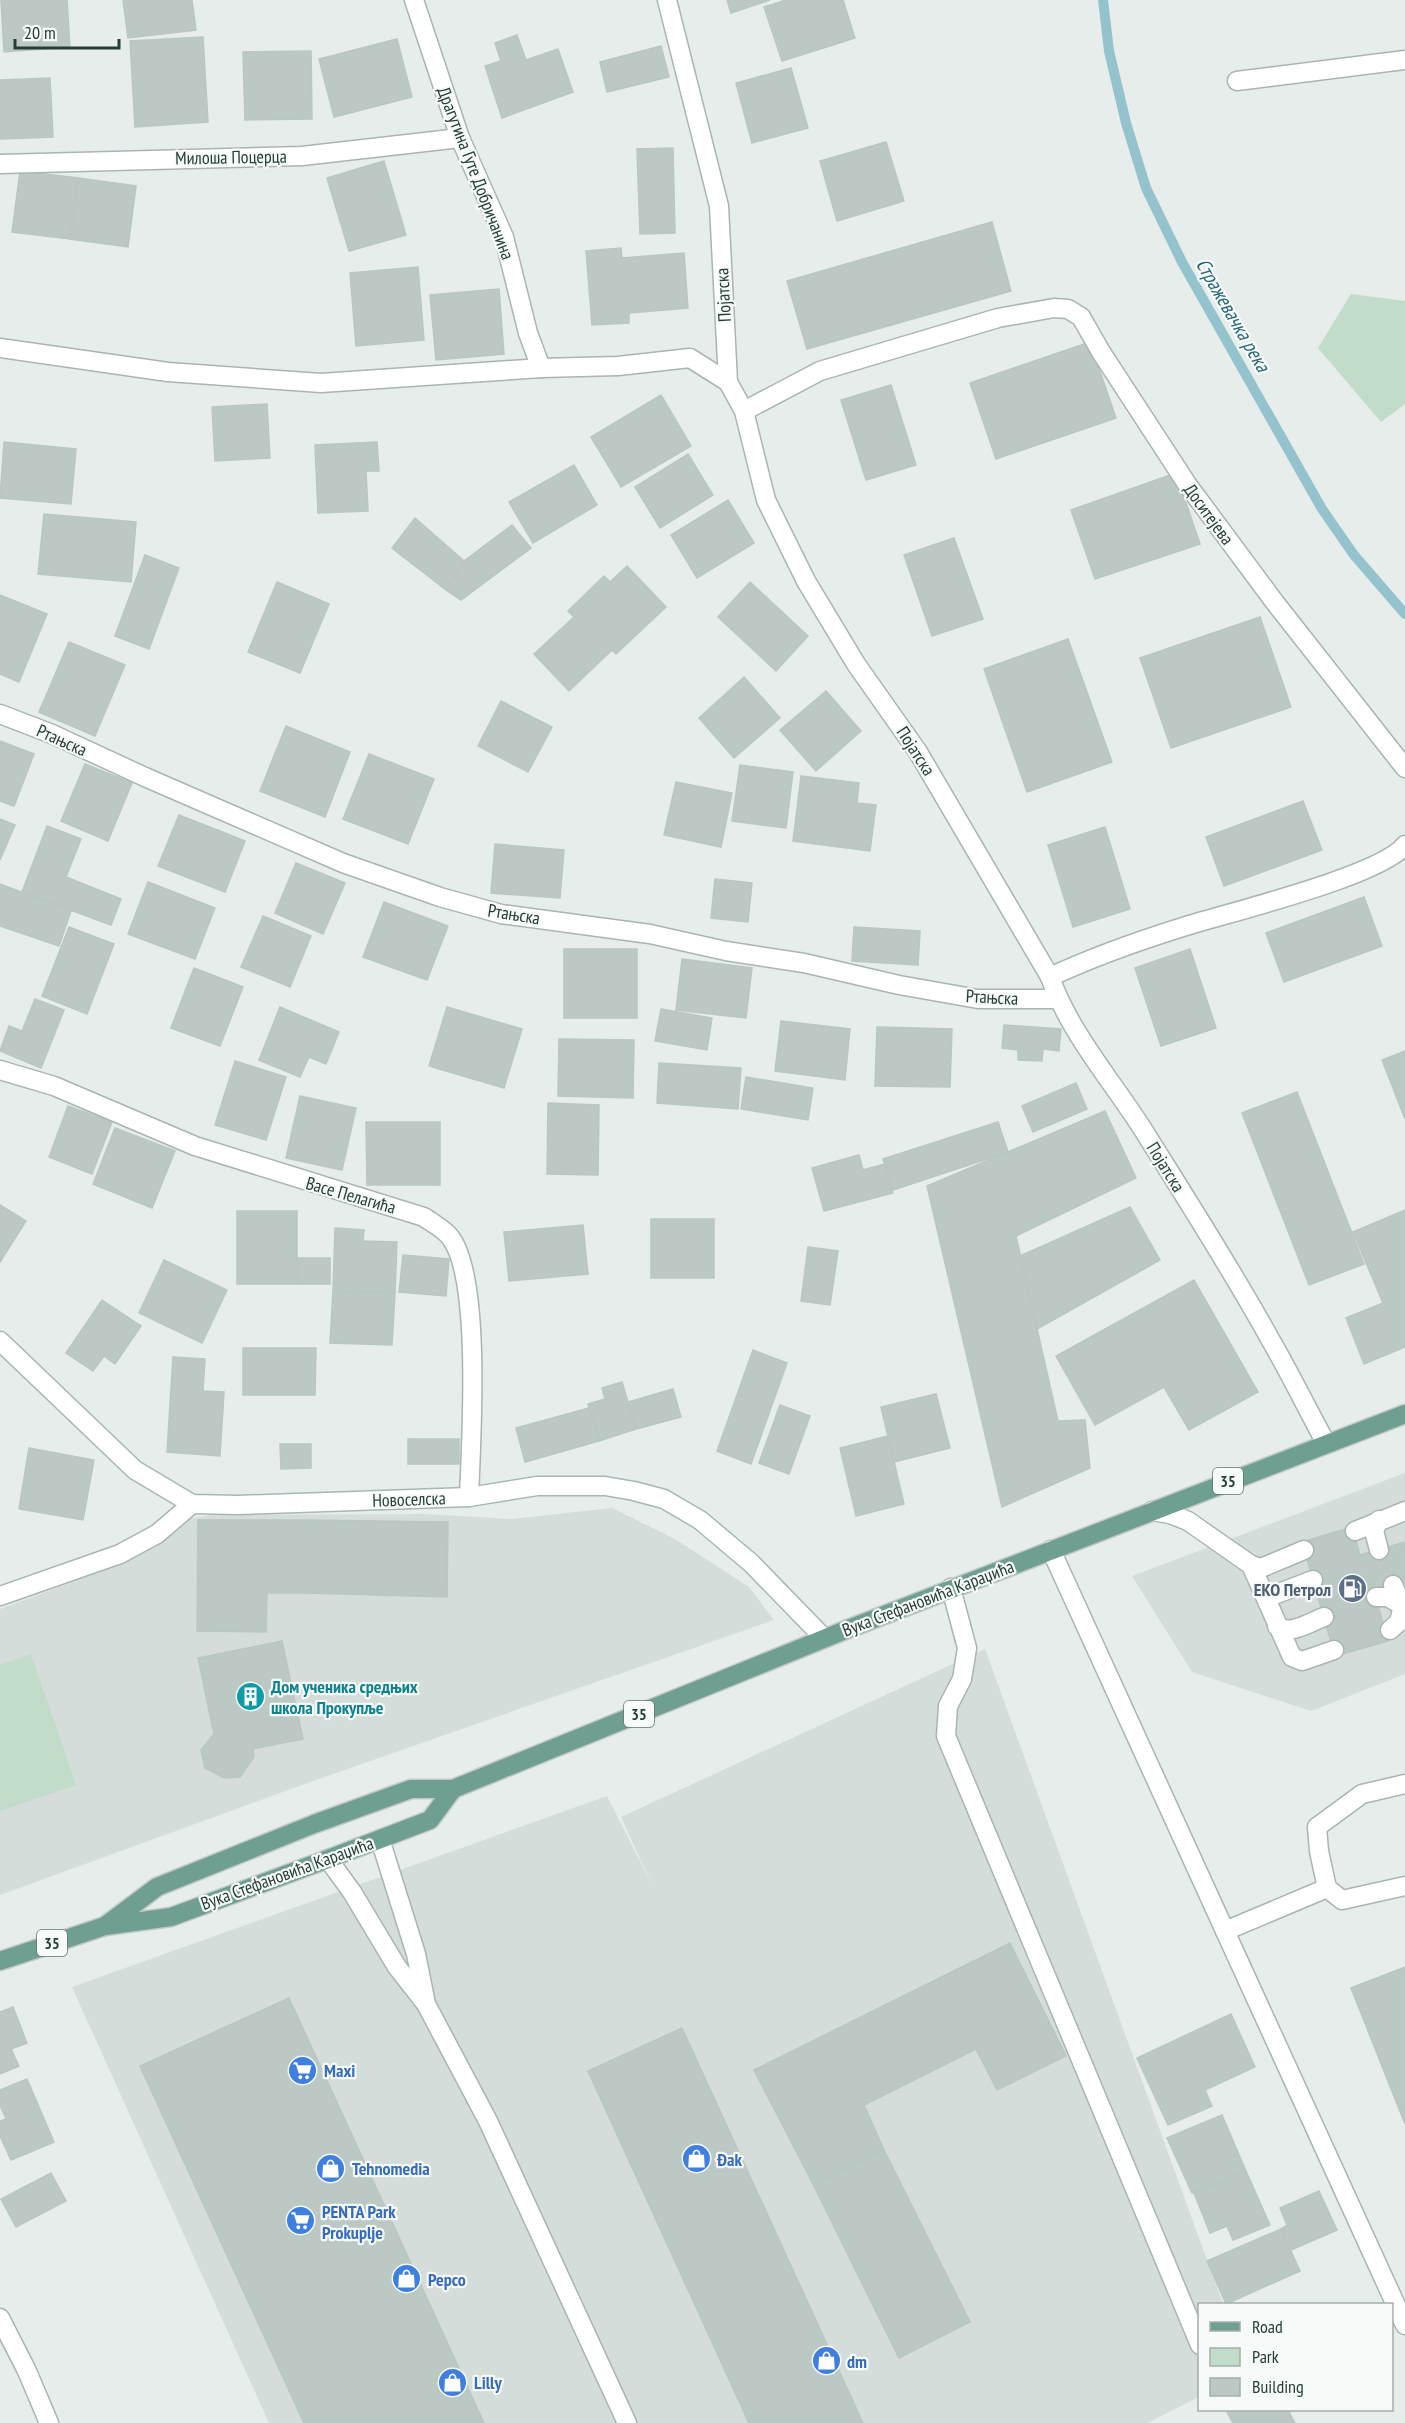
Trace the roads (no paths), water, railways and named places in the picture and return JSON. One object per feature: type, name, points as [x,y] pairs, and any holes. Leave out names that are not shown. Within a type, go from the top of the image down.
[{"type":"main road","name":"Вука Стефановића Караџића","points":[[105,1926],[157,1887],[314,1824],[411,1789],[453,1789],[824,1638],[1405,1414]]},
{"type":"main road","name":"Вука Стефановића Караџића","points":[[0,1961],[105,1926],[171,1917],[328,1859],[430,1820],[453,1789]]},
{"type":"street","name":"Драгутина Гуте Добричанина","points":[[414,0],[460,138],[504,237],[528,333],[541,368]]},
{"type":"street","name":"Појатска","points":[[668,0],[719,206],[728,382],[744,411],[766,500],[806,581],[856,664],[918,752],[1050,977],[1058,999],[1080,1037],[1139,1124],[1213,1242],[1270,1338],[1326,1443]]},
{"type":"street","points":[[1236,81],[1405,60]]},
{"type":"street","name":"Милоша Поцерца","points":[[0,164],[302,156],[460,138]]},
{"type":"street","name":"Доситејева","points":[[744,411],[820,371],[998,318],[1054,308],[1068,309],[1081,317],[1187,484],[1273,600],[1405,768]]},
{"type":"street","points":[[0,348],[168,372],[321,383],[541,368],[618,366],[690,358],[728,382]]},
{"type":"street","name":"Ртањска","points":[[0,714],[52,734],[343,863],[440,897],[490,911],[650,934],[726,951],[804,963],[899,985],[978,999],[1058,999]]},
{"type":"street","points":[[1050,977],[1084,961],[1181,927],[1305,891],[1379,864],[1401,851],[1405,845]]},
{"type":"street","name":"Васе Пелагића","points":[[0,1070],[54,1086],[195,1146],[424,1217],[450,1236],[461,1261],[470,1318],[472,1412],[469,1497]]},
{"type":"street","name":"Новоселска","points":[[0,1341],[135,1470],[192,1504],[238,1505],[469,1497],[537,1486],[605,1486],[664,1499],[700,1520],[751,1563],[824,1638]]},
{"type":"street","points":[[0,1596],[120,1554],[157,1534],[192,1504]]},
{"type":"street","points":[[1152,1511],[1170,1514],[1188,1521],[1251,1565],[1260,1568],[1304,1550]]},
{"type":"street","points":[[1354,1531],[1376,1540],[1405,1511]]},
{"type":"street","points":[[1051,1550],[1405,2325]]},
{"type":"street","points":[[1251,1565],[1288,1652],[1297,1660],[1307,1660],[1334,1650]]},
{"type":"street","points":[[1263,1591],[1268,1595],[1274,1595],[1313,1580]]},
{"type":"street","points":[[951,1588],[967,1648],[962,1679],[948,1706],[946,1736],[1198,2340]]},
{"type":"street","points":[[1383,1592],[1389,1597],[1398,1619]]},
{"type":"street","points":[[1277,1626],[1290,1630],[1324,1617]]},
{"type":"street","points":[[1405,1784],[1362,1794],[1317,1827],[1327,1888],[1342,1900],[1405,1886]]},
{"type":"street","points":[[380,1839],[416,1954],[426,2004]]},
{"type":"street","points":[[328,1859],[352,1892],[397,1967],[426,2004],[488,2121],[627,2423]]},
{"type":"street","points":[[1225,1931],[1327,1888]]},
{"type":"street","points":[[0,2318],[27,2371],[48,2423]]},
{"type":"waterway","name":"Стражевачка река","points":[[1103,0],[1109,51],[1126,123],[1146,188],[1182,262],[1322,509],[1354,555],[1405,614]]},
{"type":"place","name":"ЕКО Петрол","points":[[1352,1589]]},
{"type":"place","name":"Дом ученика средњих школа Прокупље","points":[[250,1696]]},
{"type":"place","name":"Maxi","points":[[303,2070]]},
{"type":"place","name":"Đak","points":[[696,2159]]},
{"type":"place","name":"Tehnomedia","points":[[331,2168]]},
{"type":"place","name":"PENTA Park Prokuplje","points":[[301,2221]]},
{"type":"place","name":"Pepco","points":[[407,2279]]},
{"type":"place","name":"dm","points":[[826,2361]]},
{"type":"place","name":"Lilly","points":[[453,2382]]}]
